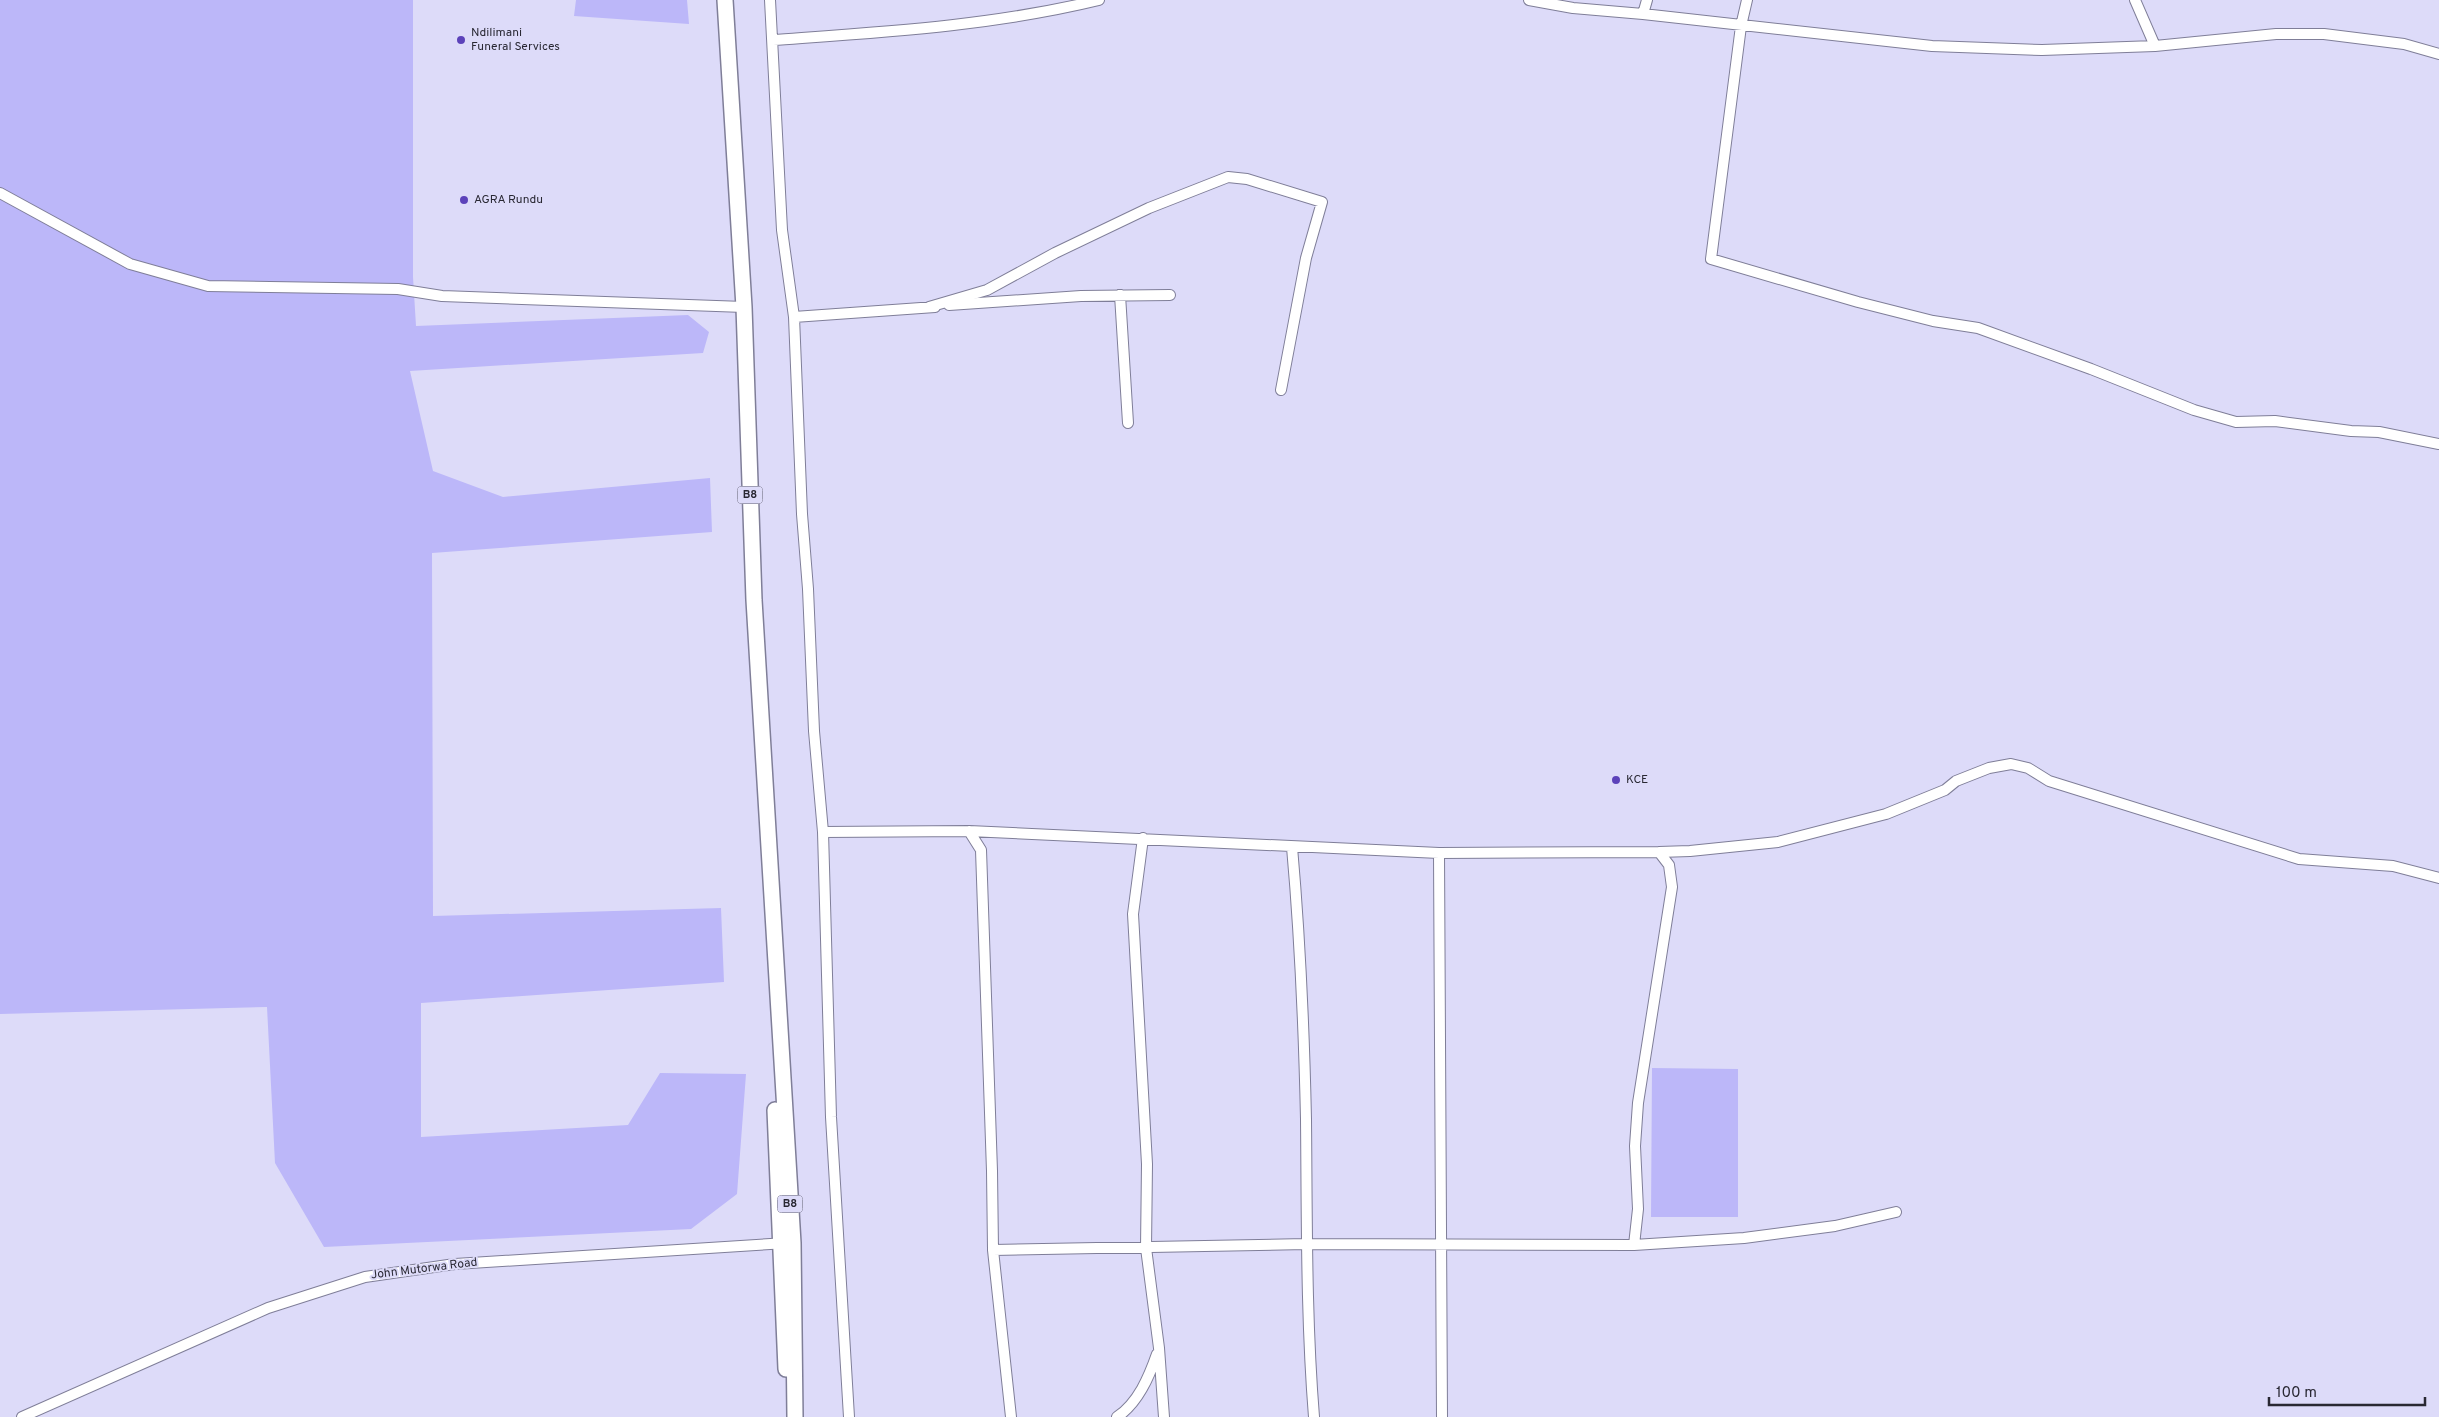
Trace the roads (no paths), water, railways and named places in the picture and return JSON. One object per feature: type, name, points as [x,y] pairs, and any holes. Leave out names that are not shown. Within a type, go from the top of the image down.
[{"type":"highway","name":"B8","points":[[725,0],[744,307],[754,600],[777,991],[790,1417]]},
{"type":"highway","name":"B8","points":[[786,1243],[795,1417]]},
{"type":"street","points":[[770,0],[782,230],[794,317],[802,514],[808,589],[814,731],[823,832],[831,1107],[849,1417]]},
{"type":"street","points":[[773,40],[944,28],[1059,10],[1100,0]]},
{"type":"street","points":[[1529,0],[1741,26],[1932,46],[2042,50],[2155,46],[2276,34],[2324,34],[2404,44],[2439,54]]},
{"type":"street","points":[[1643,14],[1647,0]]},
{"type":"street","points":[[1747,0],[1741,26],[1710,259],[1858,302],[1933,321],[1978,328],[2091,369],[2194,410],[2236,422],[2275,421],[2351,431],[2379,432],[2439,444]]},
{"type":"street","points":[[2135,0],[2155,46]]},
{"type":"street","points":[[929,307],[986,290],[1055,253],[1149,208],[1208,184],[1228,177],[1247,179],[1322,202],[1306,258],[1281,390]]},
{"type":"street","points":[[0,193],[130,264],[208,286],[398,289],[442,296],[744,307]]},
{"type":"street","points":[[1120,296],[1128,423]]},
{"type":"street","points":[[794,317],[1024,298],[1170,296]]},
{"type":"street","points":[[823,832],[969,831],[1143,838],[1292,847],[1306,845],[1439,853],[1658,852],[1778,842],[1886,814],[1945,790],[1956,781],[1989,768],[2011,764],[2028,768],[2049,781],[2299,859],[2393,866],[2439,878]]},
{"type":"street","points":[[969,831],[980,850],[992,1171],[993,1250],[1011,1417]]},
{"type":"street","points":[[1143,838],[1133,914],[1147,1164],[1146,1248],[1160,1348],[1164,1417]]},
{"type":"street","points":[[1292,847],[1302,1007],[1306,1244],[1314,1417]]},
{"type":"street","points":[[1634,1245],[1638,1209],[1635,1146],[1638,1103],[1672,886],[1669,865],[1658,852]]},
{"type":"street","points":[[1439,853],[1442,1417]]},
{"type":"street","points":[[993,1250],[1306,1244],[1634,1245],[1744,1238],[1826,1228],[1896,1212]]},
{"type":"street","name":"John Mutorwa Road","points":[[22,1417],[268,1308],[365,1277],[455,1264],[786,1243]]},
{"type":"street","points":[[1117,1417],[1124,1413],[1149,1379],[1160,1348]]},
{"type":"place","name":"Ndilimani Funeral Services","points":[[461,40]]},
{"type":"place","name":"AGRA Rundu","points":[[464,200]]},
{"type":"place","name":"KCE","points":[[1616,780]]}]
